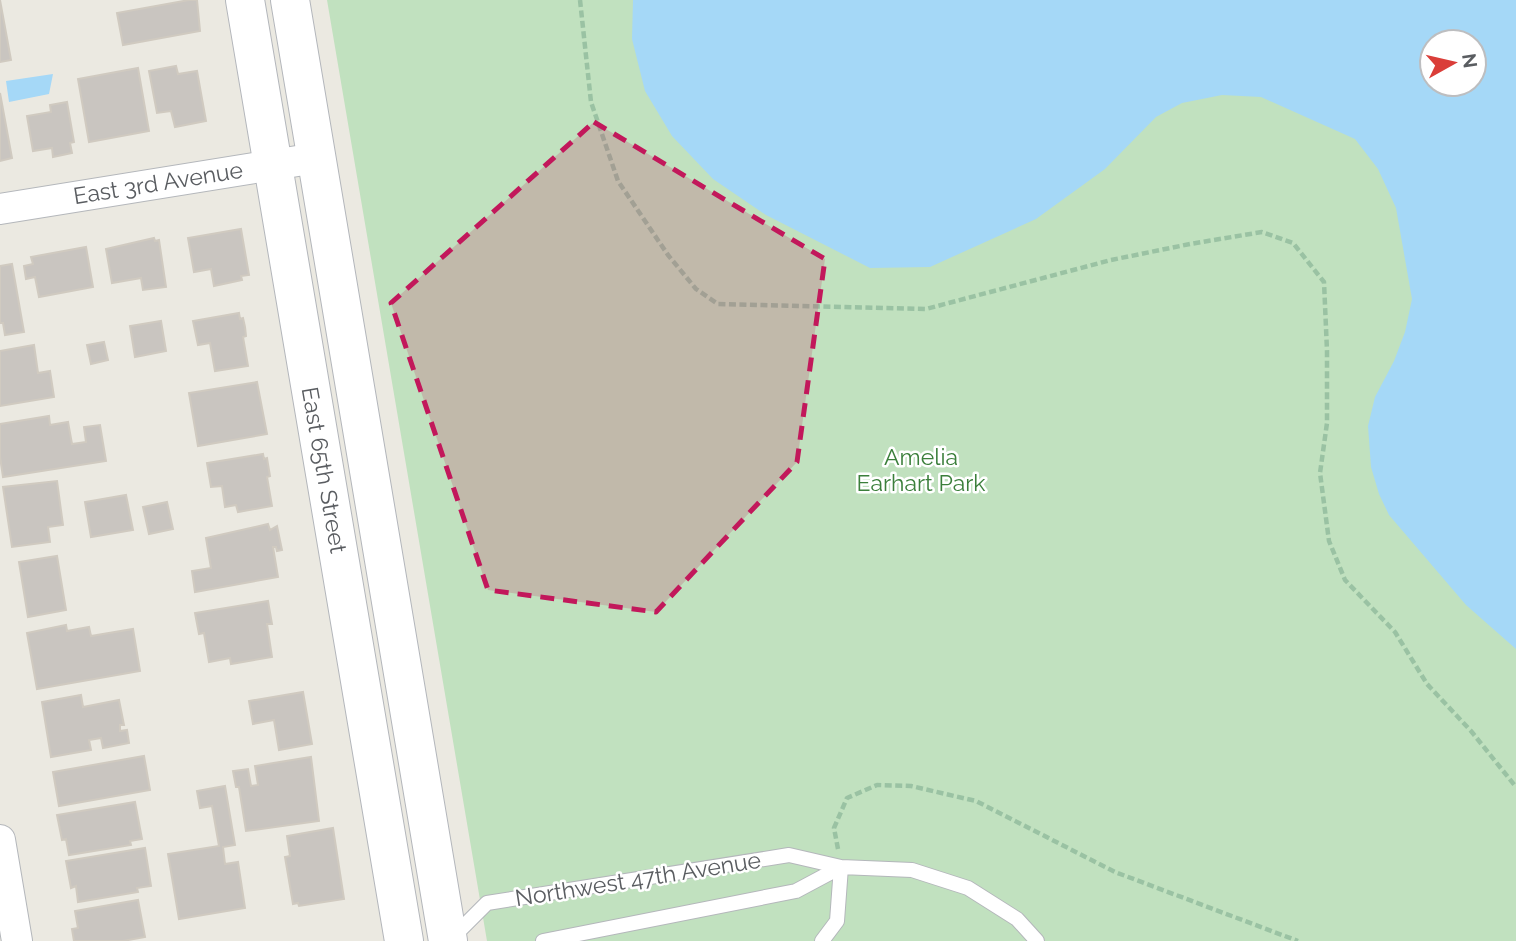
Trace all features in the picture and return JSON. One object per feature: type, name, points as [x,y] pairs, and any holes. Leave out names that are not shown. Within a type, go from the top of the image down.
[{"type":"main road","name":"East 65th Street","points":[[245,0],[404,941]]},
{"type":"main road","name":"East 65th Street","points":[[290,0],[449,941]]},
{"type":"street","name":"East 3rd Avenue","points":[[0,209],[316,158]]},
{"type":"street","points":[[0,840],[17,941]]},
{"type":"lane","name":"Northwest 47th Avenue","points":[[449,941],[487,903],[789,855],[841,867],[912,870],[968,888],[1017,919],[1037,941]]},
{"type":"lane","name":"Northwest 47th Avenue","points":[[543,941],[796,891],[841,867]]},
{"type":"lane","points":[[822,941],[837,921],[841,867]]},
{"type":"path","points":[[580,0],[591,102],[618,181],[647,227],[689,281],[718,304],[926,309],[1098,263],[1189,244],[1262,232],[1293,243],[1324,282],[1327,423],[1320,473],[1329,541],[1345,580],[1395,632],[1427,684],[1516,787]]},
{"type":"path","points":[[841,867],[834,828],[847,798],[877,785],[911,786],[976,801],[1115,872],[1298,941]]},
{"type":"highlighted area","points":[[594,122],[825,259],[797,462],[656,612],[488,590],[391,303]]},
{"type":"green space","name":"Amelia Earhart Park","points":[[327,0],[1516,0],[1516,941],[487,941]]},
{"type":"water","points":[[633,0],[1516,0],[1516,649],[1466,605],[1389,515],[1379,494],[1371,467],[1368,426],[1375,397],[1394,361],[1405,332],[1412,299],[1396,208],[1378,169],[1355,139],[1261,97],[1222,95],[1182,103],[1156,117],[1105,169],[1036,219],[930,267],[870,268],[766,215],[713,179],[672,136],[645,91],[632,39]]},
{"type":"water","points":[[53,74],[49,94],[9,102],[6,81]]},
{"type":"building","points":[[0,0],[11,60],[0,62]]},
{"type":"building","points":[[197,0],[200,31],[123,45],[117,13]]},
{"type":"building","points":[[176,66],[178,74],[197,71],[206,121],[175,127],[171,111],[157,113],[149,71]]},
{"type":"building","points":[[138,68],[149,131],[89,142],[78,79]]},
{"type":"building","points":[[0,93],[12,158],[0,161]]},
{"type":"building","points":[[67,102],[74,142],[70,143],[72,153],[53,157],[52,148],[33,151],[27,116],[51,112],[50,105]]},
{"type":"building","points":[[241,229],[249,275],[241,276],[242,280],[214,286],[211,269],[194,272],[188,238]]},
{"type":"building","points":[[154,238],[155,241],[159,240],[166,287],[143,290],[141,278],[112,283],[106,249]]},
{"type":"building","points":[[86,247],[93,287],[39,297],[35,277],[26,279],[24,266],[33,264],[31,257]]},
{"type":"building","points":[[12,264],[24,332],[5,335],[3,323],[0,323],[0,266]]},
{"type":"building","points":[[239,313],[245,327],[246,336],[243,337],[248,366],[215,371],[210,343],[198,345],[193,321]]},
{"type":"building","points":[[161,321],[166,351],[135,357],[130,326]]},
{"type":"building","points":[[104,342],[108,360],[91,364],[87,345]]},
{"type":"building","points":[[34,345],[38,373],[50,371],[54,397],[0,406],[0,351]]},
{"type":"building","points":[[257,382],[267,434],[198,446],[189,393]]},
{"type":"building","points":[[49,416],[50,425],[68,422],[72,444],[86,442],[84,427],[100,425],[106,461],[3,477],[0,424]]},
{"type":"building","points":[[263,454],[264,459],[267,458],[272,506],[238,512],[236,505],[225,507],[222,486],[211,487],[207,463]]},
{"type":"building","points":[[57,481],[63,525],[48,527],[50,542],[12,547],[3,487]]},
{"type":"building","points":[[126,495],[133,530],[91,537],[85,502]]},
{"type":"building","points":[[167,502],[173,529],[149,534],[143,507]]},
{"type":"building","points":[[268,524],[270,530],[277,526],[282,550],[277,551],[276,547],[273,547],[278,577],[195,592],[192,571],[211,568],[206,538]]},
{"type":"building","points":[[57,556],[66,610],[28,617],[19,562]]},
{"type":"building","points":[[268,601],[272,624],[267,624],[272,657],[231,664],[230,658],[209,662],[204,633],[199,634],[195,613]]},
{"type":"building","points":[[66,625],[67,631],[89,627],[91,636],[133,629],[140,671],[37,689],[27,633]]},
{"type":"building","points":[[303,692],[312,744],[279,750],[274,720],[253,724],[249,701]]},
{"type":"building","points":[[81,695],[83,707],[119,700],[124,725],[120,725],[120,731],[127,730],[129,743],[103,748],[101,738],[89,740],[91,750],[51,757],[42,702]]},
{"type":"building","points":[[144,756],[150,790],[59,806],[53,772]]},
{"type":"building","points":[[311,757],[319,821],[246,831],[239,787],[236,787],[233,771],[248,769],[251,786],[258,785],[255,766]]},
{"type":"building","points":[[225,786],[235,845],[223,847],[225,864],[238,862],[245,908],[179,919],[168,854],[219,846],[212,806],[200,808],[197,791]]},
{"type":"building","points":[[135,802],[142,839],[130,841],[131,845],[69,855],[66,839],[62,840],[57,815]]},
{"type":"building","points":[[333,828],[344,899],[299,906],[298,903],[293,904],[285,857],[290,856],[287,836]]},
{"type":"building","points":[[145,848],[151,886],[137,888],[138,892],[78,902],[76,886],[71,888],[66,861]]},
{"type":"building","points":[[138,900],[145,937],[123,941],[74,941],[72,929],[78,928],[75,911]]}]
